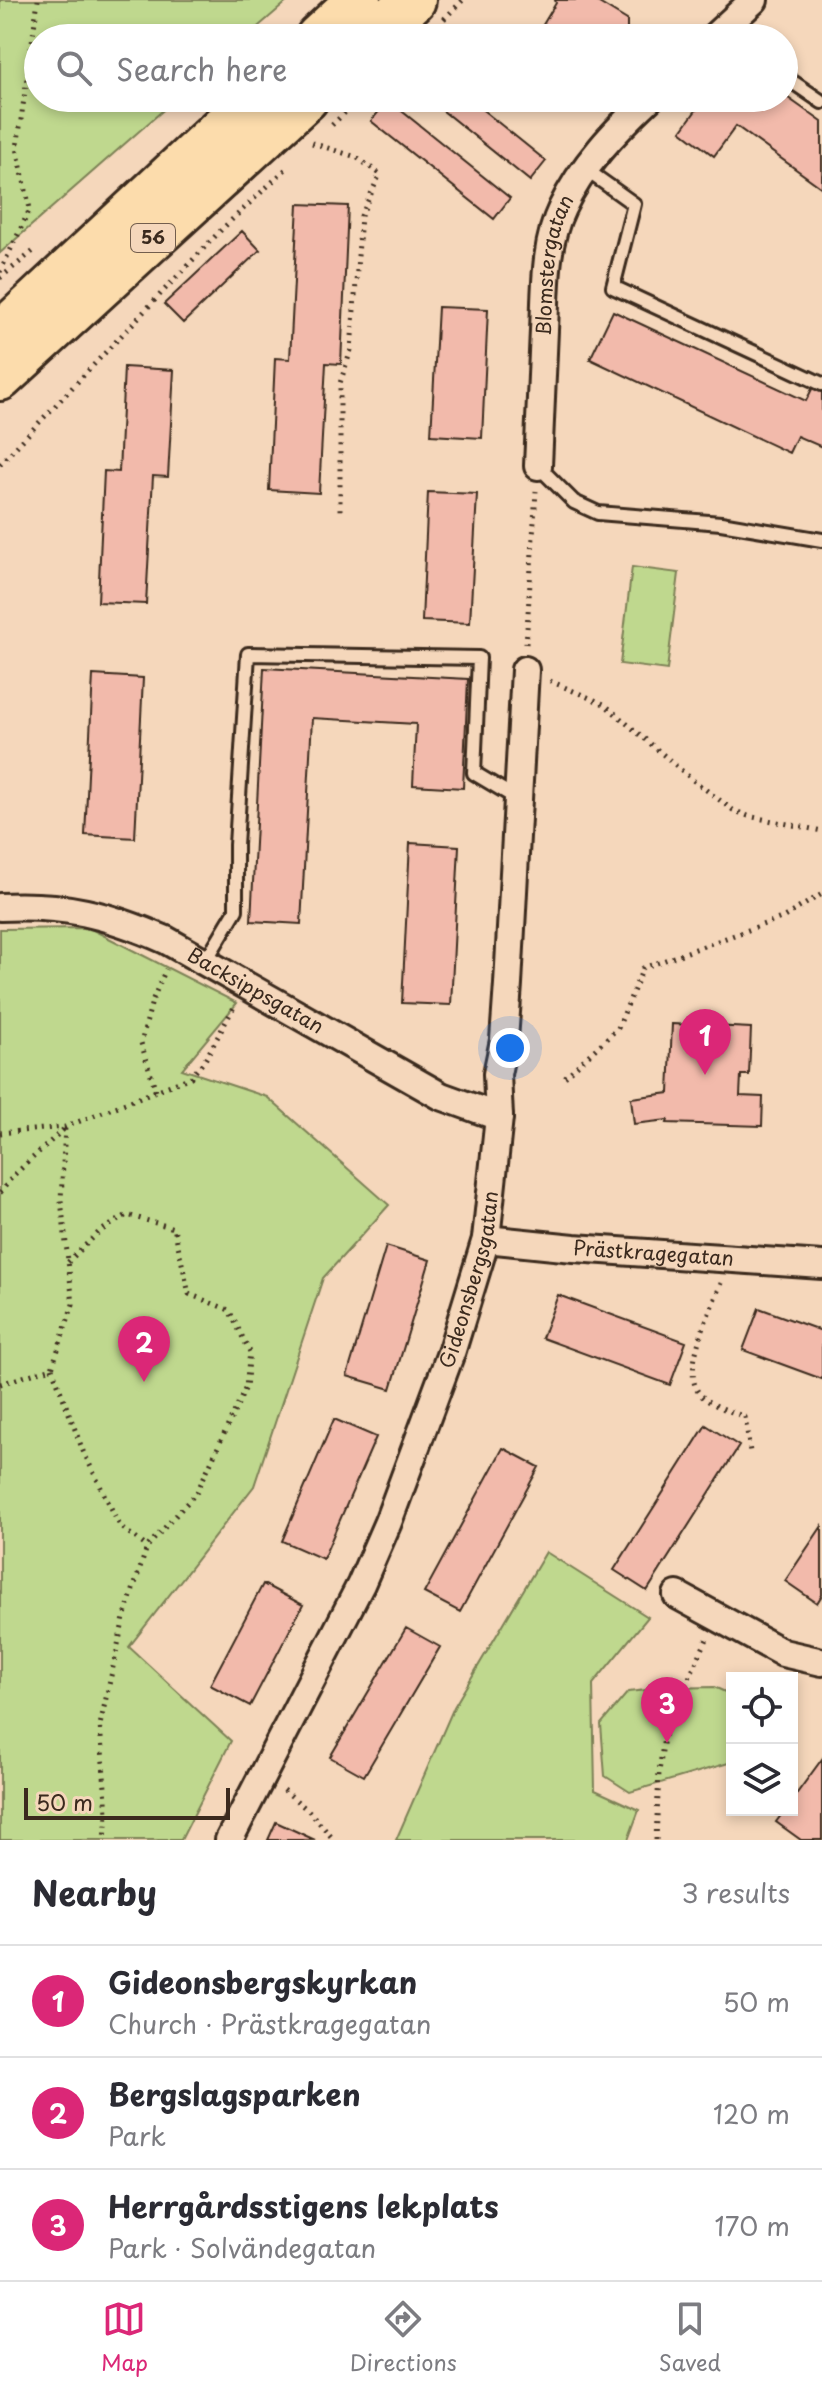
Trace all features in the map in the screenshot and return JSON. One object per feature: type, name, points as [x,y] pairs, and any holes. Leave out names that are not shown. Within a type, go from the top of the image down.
[{"type":"highway","points":[[333,24],[359,0]]},
{"type":"highway","points":[[386,24],[413,0]]},
{"type":"highway","name":"56","points":[[0,335],[239,112]]},
{"type":"highway","name":"56","points":[[0,378],[291,112]]},
{"type":"street","points":[[732,24],[754,0]]},
{"type":"street","name":"Blomstergatan","points":[[538,466],[550,245],[560,211],[585,169],[597,152],[636,112]]},
{"type":"street","name":"Gideonsbergsgatan","points":[[229,1840],[361,1584],[388,1522],[452,1350],[486,1239],[499,1117],[497,1074],[504,1040],[508,984],[525,670]]},
{"type":"street","name":"Backsippsgatan","points":[[0,907],[78,909],[121,921],[205,962],[441,1096],[499,1117]]},
{"type":"street","name":"Prästkragegatan","points":[[486,1239],[822,1265]]},
{"type":"street","points":[[677,1595],[783,1653],[822,1662]]},
{"type":"lane","points":[[798,86],[822,102]]},
{"type":"lane","points":[[585,169],[634,204],[613,287],[822,384]]},
{"type":"lane","points":[[538,466],[574,502],[598,513],[721,523],[822,540]]},
{"type":"lane","points":[[205,962],[236,910],[236,845],[248,654],[479,658],[474,773],[518,799]]},
{"type":"path","points":[[35,24],[38,0]]},
{"type":"path","points":[[0,272],[30,209],[17,148],[24,99]]},
{"type":"path","points":[[301,154],[345,112]]},
{"type":"path","points":[[312,143],[356,157],[380,174],[361,216],[351,350],[340,383],[340,516]]},
{"type":"path","points":[[0,464],[222,229],[290,165]]},
{"type":"path","points":[[538,466],[525,670],[604,704],[733,810],[822,831]]},
{"type":"path","points":[[565,1077],[618,1028],[643,968],[784,917],[822,894]]},
{"type":"path","points":[[156,1091],[141,1043],[152,1001],[175,946]]},
{"type":"path","points":[[0,1133],[65,1127],[191,1077],[246,985]]},
{"type":"path","points":[[0,1193],[13,1176],[65,1127]]},
{"type":"path","points":[[65,1127],[61,1200],[73,1304],[52,1368],[83,1451],[120,1526],[147,1547]]},
{"type":"path","points":[[68,1262],[99,1232],[127,1215],[174,1228],[189,1294],[229,1310],[250,1352],[246,1387],[197,1492],[147,1547],[124,1618],[100,1725],[107,1813],[105,1840]]},
{"type":"path","points":[[729,1259],[691,1367],[697,1390],[718,1406],[745,1417],[750,1452]]},
{"type":"path","points":[[0,1384],[52,1368]]},
{"type":"path","points":[[656,1840],[659,1772],[665,1730],[716,1618]]},
{"type":"path","points":[[262,1777],[284,1790],[310,1812],[334,1840]]},
{"type":"green space","points":[[0,0],[289,0],[261,24],[24,24],[24,112],[161,112],[0,253]]},
{"type":"green space","points":[[632,567],[679,573],[667,670],[620,664]]},
{"type":"green space","points":[[89,928],[237,1003],[182,1069],[267,1097],[389,1205],[323,1278],[254,1486],[129,1647],[231,1741],[181,1840],[0,1840],[0,929]]},
{"type":"green space","points":[[546,1552],[648,1617],[593,1684],[595,1790],[639,1810],[628,1840],[396,1840],[454,1707]]},
{"type":"green space","points":[[714,1687],[726,1692],[726,1764],[630,1792],[605,1776],[601,1724],[628,1692]]},
{"type":"building","points":[[555,0],[594,0],[627,20],[627,24],[543,24]]},
{"type":"building","points":[[798,105],[822,122],[822,188],[736,126],[714,156],[681,131],[695,112],[798,112]]},
{"type":"building","points":[[378,112],[403,112],[510,198],[494,219],[371,121]]},
{"type":"building","points":[[444,112],[485,112],[546,161],[530,181]]},
{"type":"building","points":[[298,204],[348,206],[341,364],[326,363],[319,493],[269,490],[275,358],[290,359]]},
{"type":"building","points":[[242,231],[260,250],[183,323],[164,304]]},
{"type":"building","points":[[438,307],[488,309],[482,438],[431,435]]},
{"type":"building","points":[[613,311],[806,401],[814,385],[822,389],[822,447],[797,436],[789,453],[590,359]]},
{"type":"building","points":[[124,367],[174,370],[168,477],[153,476],[146,604],[98,602],[104,471],[119,472]]},
{"type":"building","points":[[428,492],[477,494],[470,623],[422,621]]},
{"type":"building","points":[[264,668],[468,679],[463,788],[413,785],[416,724],[312,718],[301,924],[251,921]]},
{"type":"building","points":[[93,675],[143,678],[135,838],[85,835]]},
{"type":"building","points":[[410,843],[459,846],[451,1005],[402,1003]]},
{"type":"building","points":[[672,1024],[751,1028],[749,1075],[741,1075],[740,1096],[763,1097],[762,1126],[667,1123],[668,1120],[634,1124],[631,1098],[669,1093]]},
{"type":"building","points":[[386,1246],[430,1260],[391,1389],[347,1376]]},
{"type":"building","points":[[558,1295],[686,1342],[670,1385],[542,1338]]},
{"type":"building","points":[[759,1308],[822,1331],[822,1379],[743,1350]]},
{"type":"building","points":[[334,1419],[376,1437],[323,1559],[282,1541]]},
{"type":"building","points":[[706,1425],[739,1446],[647,1591],[614,1570]]},
{"type":"building","points":[[503,1448],[539,1467],[460,1612],[424,1593]]},
{"type":"building","points":[[822,1526],[822,1595],[817,1603],[785,1581]]},
{"type":"building","points":[[263,1584],[303,1605],[250,1706],[210,1685]]},
{"type":"building","points":[[406,1628],[440,1647],[364,1776],[330,1757]]},
{"type":"building","points":[[822,1759],[822,1840],[801,1840],[776,1822],[780,1816],[798,1816],[798,1792]]},
{"type":"building","points":[[276,1822],[315,1840],[268,1840]]},
{"type":"place","name":"Gideonsbergskyrkan","points":[[705,1075]]},
{"type":"place","name":"Bergslagsparken","points":[[144,1382]]},
{"type":"place","name":"Herrgårdsstigens lekplats","points":[[667,1743]]}]
